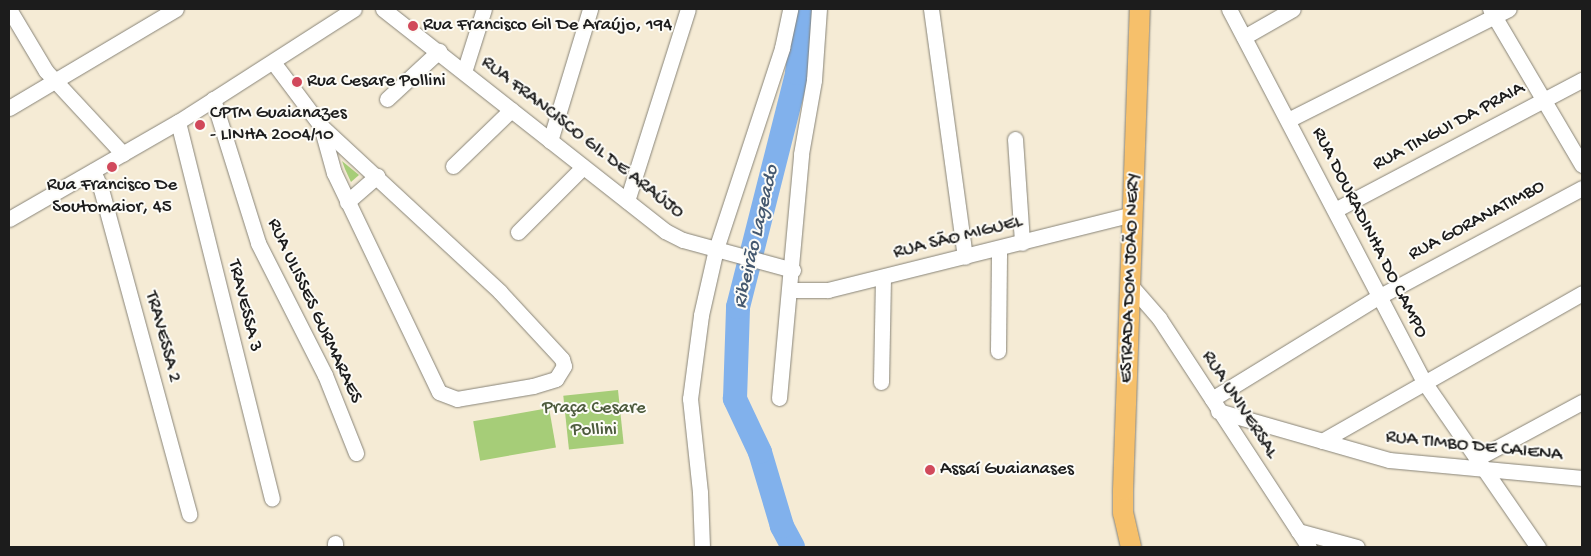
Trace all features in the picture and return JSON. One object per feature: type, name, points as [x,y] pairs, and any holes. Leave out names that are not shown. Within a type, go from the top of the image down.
[{"type":"main road","name":"ESTRADA DOM JOÃO NERY","points":[[1131,547],[1123,513],[1122,490],[1132,287],[1140,9]]},
{"type":"street","points":[[9,9],[46,71],[123,154]]},
{"type":"street","points":[[9,108],[56,82],[176,9]]},
{"type":"street","points":[[9,219],[178,122],[354,9]]},
{"type":"street","name":"RUA FRANCISCO GIL DE ARAÚJO","points":[[383,9],[439,51],[550,141],[666,231],[716,249],[793,270]]},
{"type":"street","points":[[464,72],[484,9]]},
{"type":"street","points":[[550,141],[590,9]]},
{"type":"street","points":[[627,201],[688,9]]},
{"type":"street","points":[[702,547],[700,492],[690,399],[701,315],[716,249],[782,48],[790,9]]},
{"type":"street","points":[[779,398],[793,270],[799,169],[814,80],[819,9]]},
{"type":"street","points":[[931,9],[964,257]]},
{"type":"street","name":"RUA DOURADINHA DO CAMPO","points":[[1228,9],[1424,382],[1538,547]]},
{"type":"street","points":[[1244,37],[1293,9]]},
{"type":"street","points":[[1288,120],[1492,13],[1509,9]]},
{"type":"street","points":[[1492,13],[1582,165]]},
{"type":"street","points":[[387,99],[439,51]]},
{"type":"street","points":[[273,62],[321,126],[500,292],[562,359],[564,366],[556,378],[533,386],[457,399],[438,392],[334,173],[321,126]]},
{"type":"street","name":"RUA TINGUI DA PRAIA","points":[[1335,210],[1582,80]]},
{"type":"street","name":"RUA ULISSES GURMARAES","points":[[213,99],[258,243],[325,375],[356,453]]},
{"type":"street","points":[[453,166],[511,110]]},
{"type":"street","name":"TRAVESSA 3","points":[[178,122],[272,498]]},
{"type":"street","points":[[1015,139],[1022,243]]},
{"type":"street","points":[[518,232],[584,167]]},
{"type":"street","name":"TRAVESSA 2","points":[[93,171],[101,189],[190,514]]},
{"type":"street","points":[[347,202],[376,176]]},
{"type":"street","name":"RUA GORANATIMBO","points":[[1215,405],[1378,297],[1582,188]]},
{"type":"street","name":"RUA SÃO MIGUEL","points":[[791,290],[828,290],[999,250],[1133,214]]},
{"type":"street","points":[[998,352],[999,250]]},
{"type":"street","points":[[881,382],[883,277]]},
{"type":"street","name":"RUA UNIVERSAL","points":[[1132,287],[1158,318],[1308,547]]},
{"type":"street","points":[[1322,441],[1582,293]]},
{"type":"street","points":[[1480,465],[1582,402]]},
{"type":"street","name":"RUA TIMBO DE CAIENA","points":[[1215,405],[1322,441],[1410,464],[1480,465],[1582,478]]},
{"type":"street","points":[[1298,531],[1357,547]]},
{"type":"green space","points":[[342,161],[359,175],[351,182],[345,169]]},
{"type":"green space","name":"Praça Cesare Pollini","points":[[618,390],[624,444],[569,449],[563,396]]},
{"type":"green space","points":[[549,408],[556,447],[480,461],[473,421]]},
{"type":"waterway","name":"Ribeirão Lageado","points":[[793,547],[782,526],[760,452],[735,399],[738,307],[797,73],[805,9]]},
{"type":"place","name":"Rua Francisco Gil De Araújo, 194","points":[[413,26]]},
{"type":"place","name":"Rua Cesare Pollini","points":[[297,82]]},
{"type":"place","name":"CPTM Guaianazes - LINHA 2004/10","points":[[200,125]]},
{"type":"place","name":"Rua Francisco De Soutomaior, 45","points":[[112,167]]},
{"type":"place","name":"Assaí Guaianases","points":[[930,470]]}]
